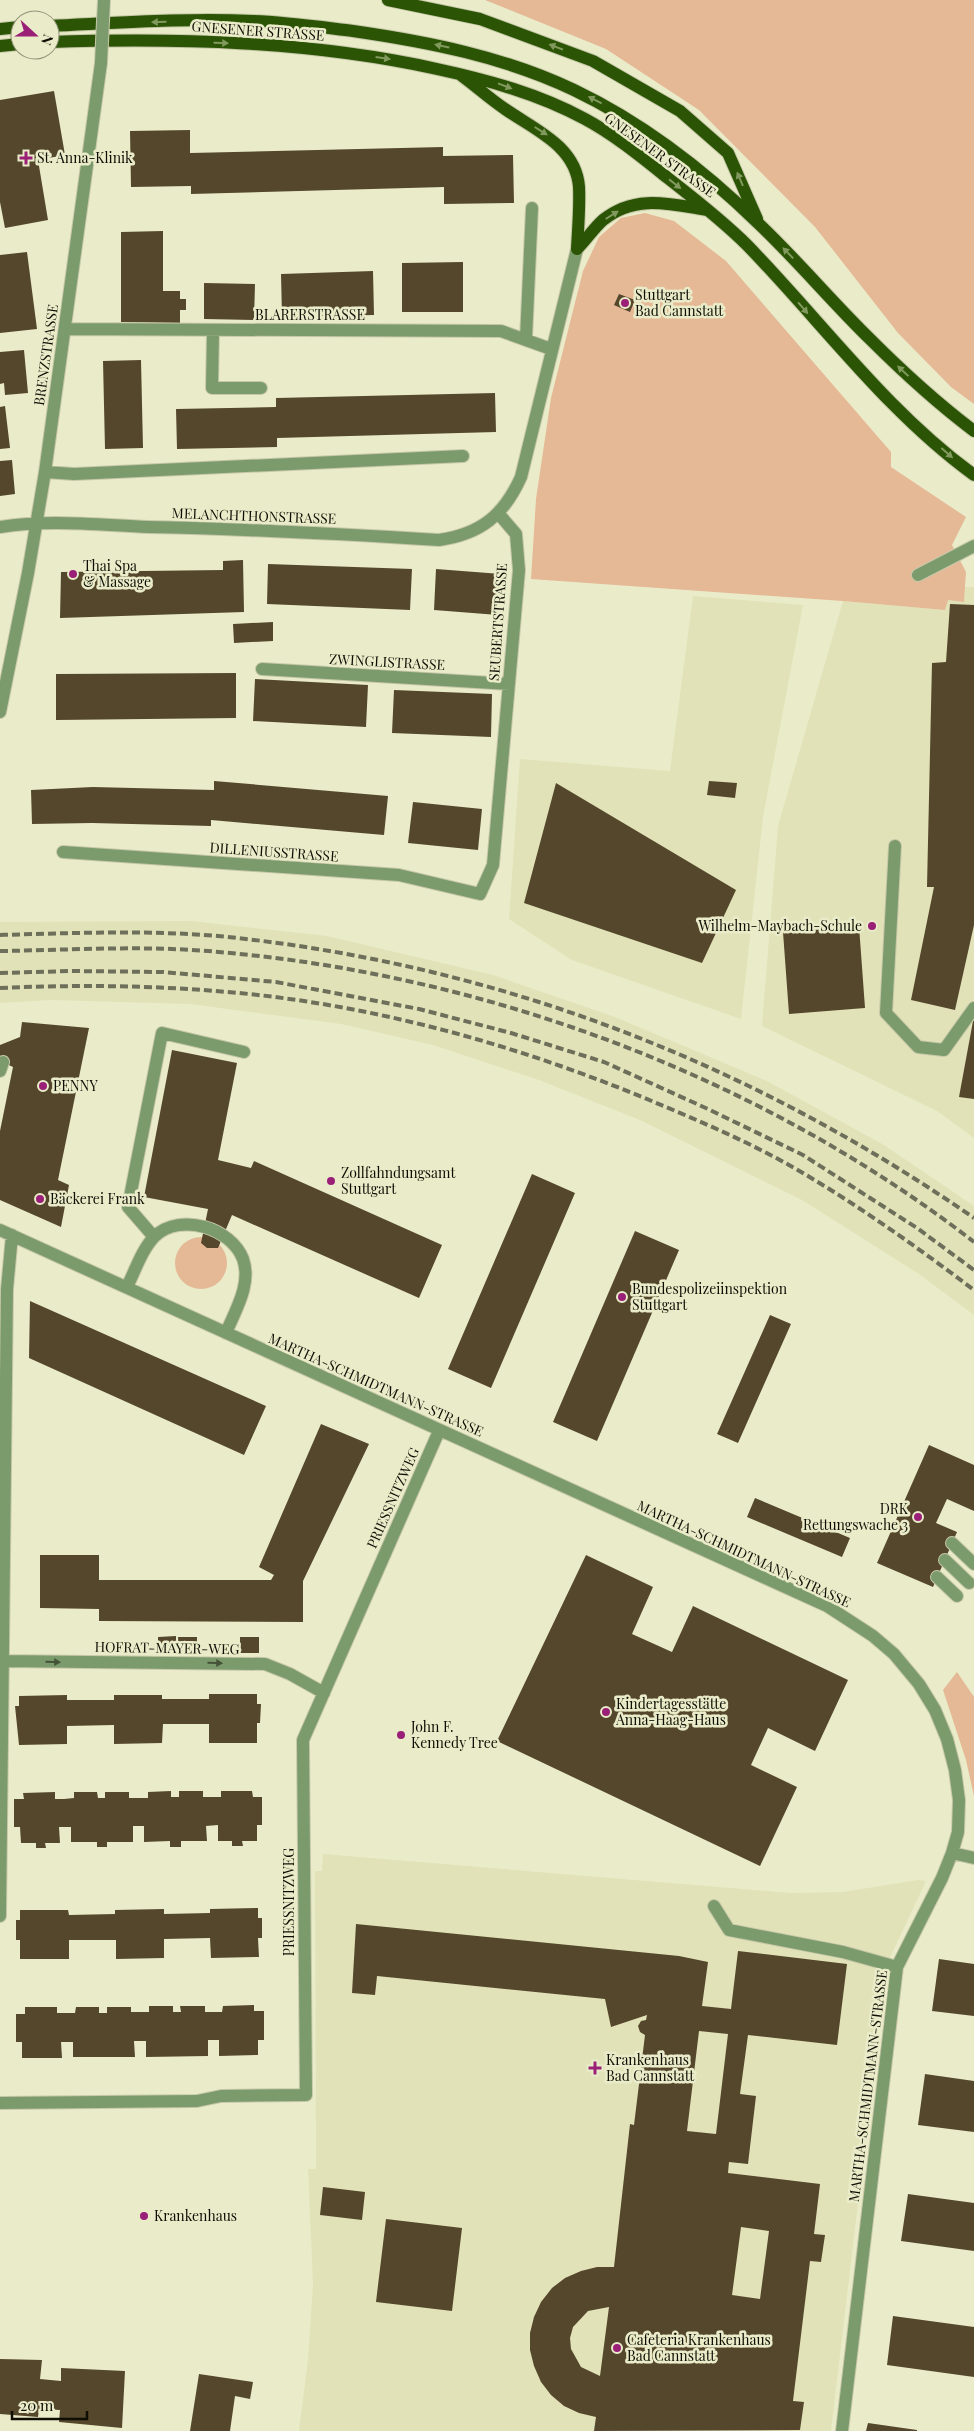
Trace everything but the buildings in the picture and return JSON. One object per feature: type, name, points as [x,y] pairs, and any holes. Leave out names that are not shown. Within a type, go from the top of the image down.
[{"type":"main road","points":[[388,0],[480,19],[584,58],[680,111],[728,152],[759,224]]},
{"type":"main road","name":"GNESENER STRASSE","points":[[60,26],[252,20],[304,25],[402,38],[473,53],[572,89],[611,108],[651,134],[697,168],[759,224],[870,339],[936,402],[974,431]]},
{"type":"main road","name":"GNESENER STRASSE","points":[[60,42],[132,40],[292,46],[396,60],[498,83],[585,119],[624,144],[710,210],[745,243],[866,377],[920,430],[974,475]]},
{"type":"main road","points":[[458,73],[505,109],[549,136],[562,149],[574,168],[579,186],[577,249]]},
{"type":"main road","points":[[577,249],[603,220],[622,209],[638,204],[645,202],[710,210]]},
{"type":"street","name":"BRENZSTRASSE","points":[[0,712],[37,524],[45,472],[101,63],[104,0]]},
{"type":"street","points":[[526,339],[532,208]]},
{"type":"street","points":[[498,513],[513,495],[521,477],[577,249]]},
{"type":"street","name":"BLARERSTRASSE","points":[[65,329],[501,331],[551,349]]},
{"type":"street","points":[[213,330],[212,388],[261,388]]},
{"type":"street","points":[[45,472],[74,474],[463,456]]},
{"type":"street","name":"MELANCHTHONSTRASSE","points":[[0,528],[37,524],[250,530],[439,540],[461,537],[483,527],[498,513]]},
{"type":"street","name":"SEUBERTSTRASSE","points":[[480,894],[492,865],[519,570],[516,534],[498,513]]},
{"type":"street","points":[[918,575],[974,546]]},
{"type":"street","name":"ZWINGLISTRASSE","points":[[262,669],[509,684]]},
{"type":"street","points":[[895,846],[886,1013],[918,1047],[944,1050],[974,1008]]},
{"type":"street","name":"DILLENIUSSTRASSE","points":[[63,852],[399,876],[480,894]]},
{"type":"street","points":[[154,1237],[128,1207],[162,1033],[244,1052]]},
{"type":"street","points":[[127,1287],[154,1237],[174,1227],[193,1226],[214,1229],[232,1243],[243,1260],[245,1286],[226,1333]]},
{"type":"street","points":[[0,1916],[4,1661],[6,1232]]},
{"type":"street","name":"MARTHA-SCHMIDTMANN-STRASSE","points":[[6,1232],[439,1431],[827,1606],[873,1636],[894,1654],[919,1684],[935,1710],[947,1739],[955,1770],[959,1800],[958,1832],[942,1878],[897,1967],[842,2431]]},
{"type":"street","name":"PRIESSNITZWEG","points":[[0,2103],[197,2101],[221,2096],[306,2095],[303,1740],[439,1431]]},
{"type":"street","points":[[952,1543],[974,1564]]},
{"type":"street","points":[[945,1560],[969,1583]]},
{"type":"street","points":[[938,1577],[957,1596]]},
{"type":"street","name":"HOFRAT-MAYER-WEG","points":[[4,1661],[265,1664],[290,1674],[324,1693]]},
{"type":"street","points":[[952,1853],[974,1858]]},
{"type":"street","points":[[714,1906],[729,1930],[843,1952],[897,1967]]},
{"type":"shaded area","points":[[485,0],[974,0],[974,404],[951,387],[898,333],[815,227],[699,110],[606,49]]},
{"type":"shaded area","points":[[645,213],[674,221],[726,261],[891,452],[891,467],[966,517],[952,545],[966,572],[964,602],[948,600],[945,610],[531,579],[536,499],[551,398],[583,271],[599,237],[621,218]]},
{"type":"shaded area","name":"Wilhelm-Maybach-Schule","points":[[965,587],[974,587],[974,1138],[937,1111],[762,1026],[778,826],[843,601],[945,610],[948,600],[964,602]]},
{"type":"shaded area","points":[[693,596],[803,605],[763,817],[741,1019],[572,960],[509,919],[520,759],[670,771]]},
{"type":"shaded area","points":[[191,921],[327,936],[493,975],[615,1017],[767,1081],[884,1145],[974,1206],[974,1315],[919,1274],[802,1200],[640,1120],[539,1080],[433,1045],[341,1024],[190,1004],[51,1000],[0,1003],[0,922]]},
{"type":"shaded area","points":[[201,1237],[211,1239],[219,1245],[225,1253],[227,1263],[225,1273],[219,1281],[211,1287],[201,1289],[191,1287],[183,1281],[177,1273],[175,1263],[177,1253],[183,1245],[191,1239]]},
{"type":"shaded area","points":[[957,1672],[974,1697],[974,1796],[966,1760],[943,1690]]},
{"type":"shaded area","name":"Krankenhaus Bad Cannstatt","points":[[323,1854],[791,1893],[843,1892],[918,1880],[926,1881],[886,1966],[831,2431],[299,2431],[308,2360],[313,2284],[308,2169],[316,2169],[315,1871],[322,1871]]},
{"type":"railway","points":[[0,935],[137,933],[218,936],[320,949],[421,969],[519,996],[614,1028],[708,1067],[799,1112],[888,1162],[974,1218]]},
{"type":"railway","points":[[0,951],[137,948],[219,952],[320,964],[420,984],[520,1010],[618,1044],[712,1084],[804,1130],[891,1183],[974,1242]]},
{"type":"railway","points":[[0,973],[71,971],[163,972],[276,982],[419,1009],[511,1033],[604,1062],[803,1155],[917,1228],[974,1270]]},
{"type":"railway","points":[[0,988],[134,987],[188,989],[271,997],[383,1016],[494,1044],[602,1081],[690,1117],[762,1150],[865,1212],[974,1290]]},
{"type":"place","name":"St. Anna-Klinik","points":[[26,158]]},
{"type":"place","name":"Stuttgart Bad Cannstatt","points":[[625,303]]},
{"type":"place","name":"Thai Spa & Massage","points":[[73,574]]},
{"type":"place","name":"Wilhelm-Maybach-Schule","points":[[872,926]]},
{"type":"place","name":"PENNY","points":[[43,1086]]},
{"type":"place","name":"Zollfahndungsamt Stuttgart","points":[[331,1181]]},
{"type":"place","name":"Bäckerei Frank","points":[[40,1199]]},
{"type":"place","name":"Bundespolizeiinspektion Stuttgart","points":[[622,1297]]},
{"type":"place","name":"DRK Rettungswache 3","points":[[918,1517]]},
{"type":"place","name":"Kindertagesstätte Anna-Haag-Haus","points":[[606,1712]]},
{"type":"place","name":"John F. Kennedy Tree","points":[[401,1735]]},
{"type":"place","name":"Krankenhaus Bad Cannstatt","points":[[595,2068]]},
{"type":"place","name":"Krankenhaus","points":[[144,2216]]},
{"type":"place","name":"Cafeteria Krankenhaus Bad Cannstatt","points":[[617,2348]]}]
